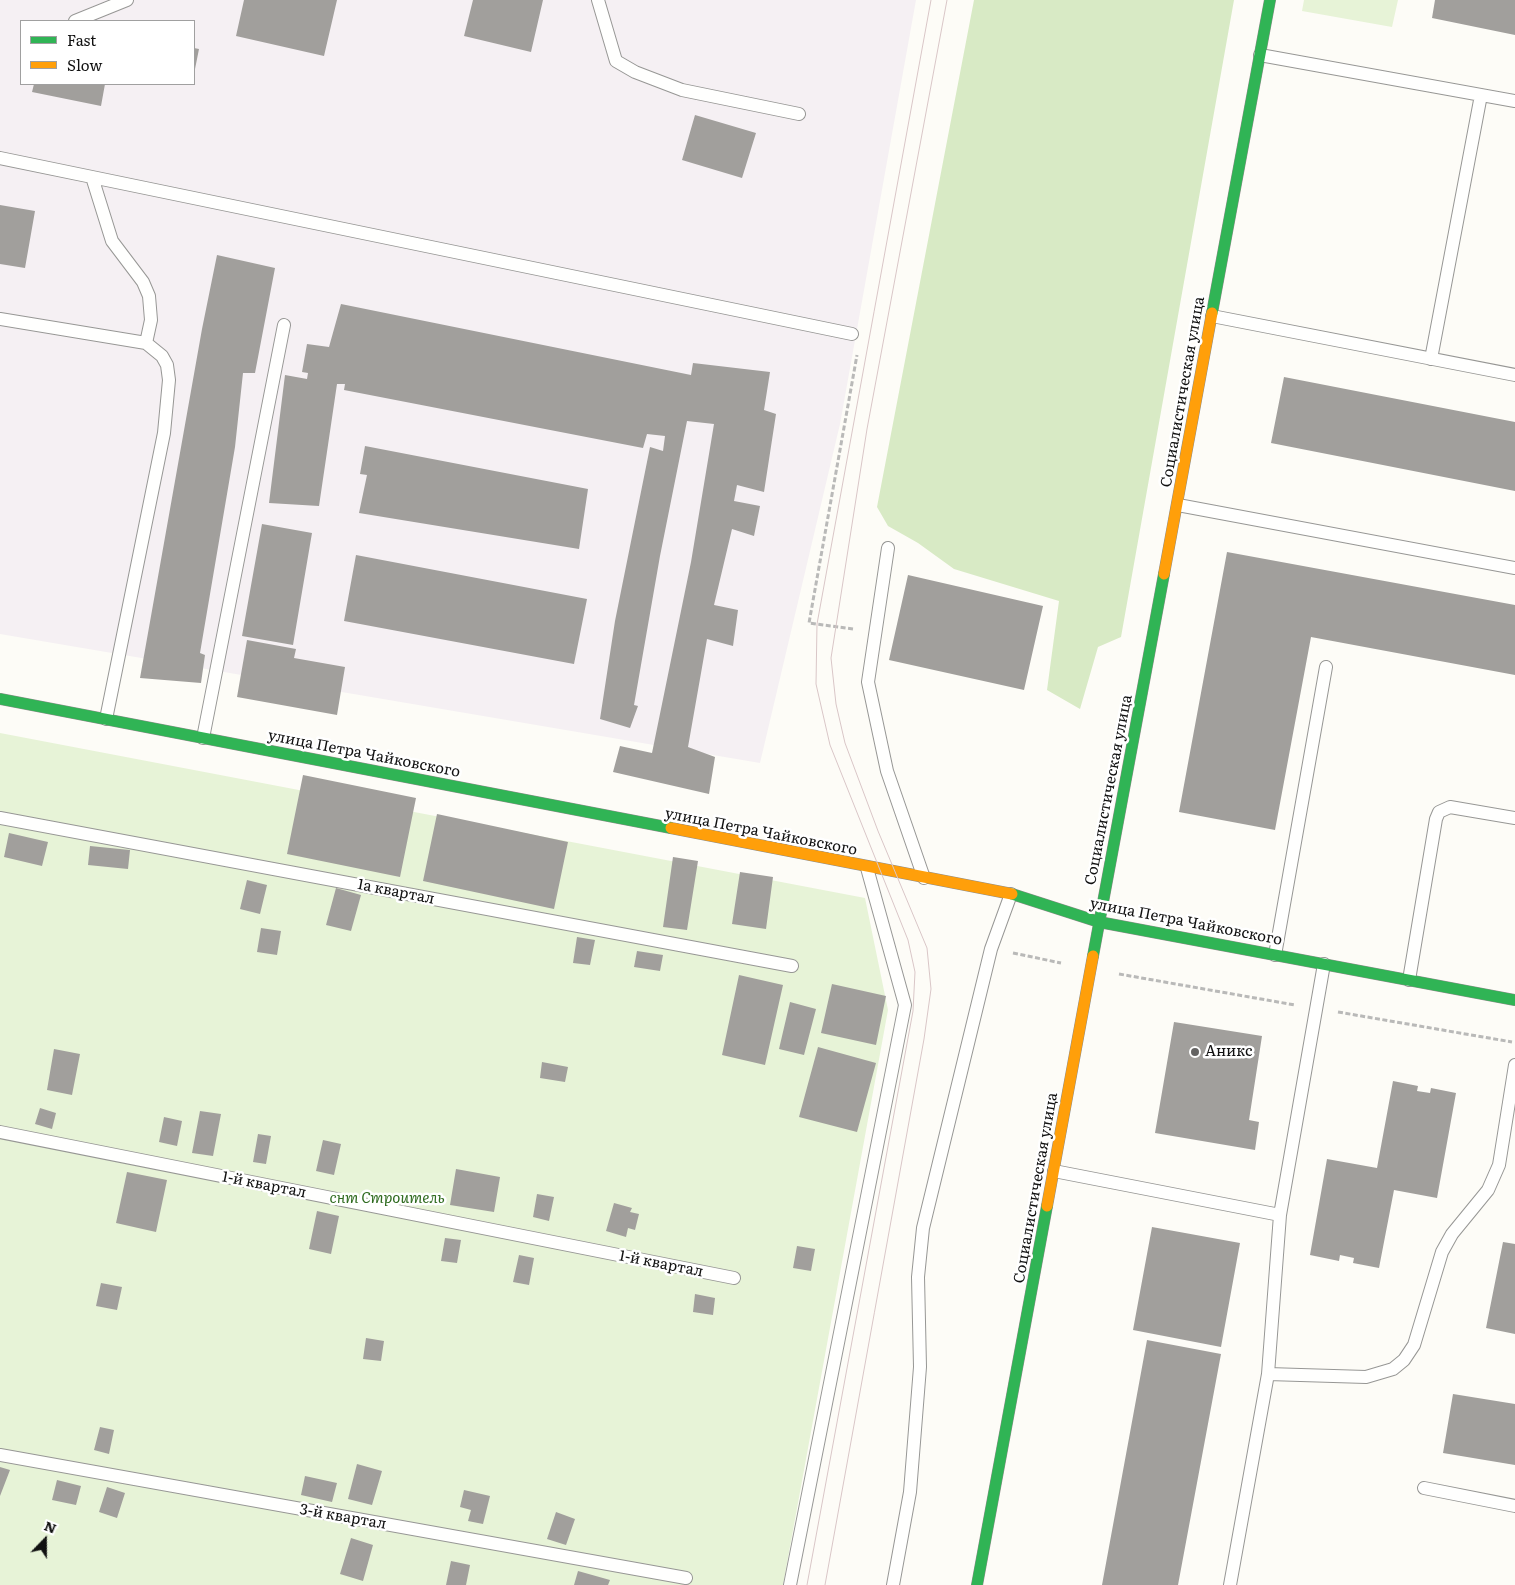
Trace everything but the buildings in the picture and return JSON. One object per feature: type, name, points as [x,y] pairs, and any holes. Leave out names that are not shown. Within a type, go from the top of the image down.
[{"type":"street","name":"Социалистическая улица","points":[[977,1585],[1270,0]]},
{"type":"street","name":"улица Петра Чайковского","points":[[0,699],[867,868],[1011,894],[1099,922],[1515,1000]]},
{"type":"lane","points":[[77,20],[127,0]]},
{"type":"lane","points":[[598,0],[616,61],[635,72],[682,90],[799,114]]},
{"type":"lane","points":[[1260,54],[1515,101]]},
{"type":"lane","points":[[1431,359],[1481,95]]},
{"type":"lane","points":[[0,158],[852,334]]},
{"type":"lane","points":[[92,177],[112,241],[143,282],[149,296],[151,320],[146,342]]},
{"type":"lane","points":[[1212,316],[1515,375]]},
{"type":"lane","points":[[0,319],[146,342],[162,356],[167,366],[169,380],[164,433],[106,719]]},
{"type":"lane","points":[[204,738],[284,325]]},
{"type":"lane","points":[[1178,505],[1515,568]]},
{"type":"lane","points":[[888,548],[868,682],[887,771],[924,878]]},
{"type":"lane","points":[[1275,955],[1326,667]]},
{"type":"lane","points":[[1409,980],[1436,819],[1439,812],[1450,806],[1515,818]]},
{"type":"lane","name":"1а квартал","points":[[0,818],[792,966]]},
{"type":"lane","points":[[790,1585],[905,1005],[867,868]]},
{"type":"lane","points":[[892,1585],[910,1492],[920,1367],[918,1277],[923,1228],[991,949],[1011,894]]},
{"type":"lane","points":[[1230,1585],[1268,1374],[1280,1214],[1324,964]]},
{"type":"lane","points":[[1268,1374],[1366,1377],[1393,1369],[1404,1360],[1414,1345],[1442,1252],[1452,1234],[1488,1190],[1500,1166],[1515,1065]]},
{"type":"lane","name":"1-й квартал","points":[[0,1132],[734,1278]]},
{"type":"lane","points":[[1054,1171],[1280,1214]]},
{"type":"lane","name":"3-й квартал","points":[[0,1455],[686,1578]]},
{"type":"lane","points":[[1424,1488],[1515,1506]]},
{"type":"path","points":[[852,334],[860,340],[809,623],[876,633]]},
{"type":"path","points":[[991,949],[1090,969],[1515,1042]]},
{"type":"shaded area","points":[[0,0],[916,0],[840,424],[760,763],[0,634]]},
{"type":"green space","points":[[974,0],[1234,0],[1121,637],[1098,647],[1080,709],[1047,690],[1059,601],[954,569],[918,543],[888,526],[877,507]]},
{"type":"green space","points":[[1304,0],[1398,0],[1392,27],[1302,11]]},
{"type":"green space","name":"снт Строитель","points":[[0,733],[865,898],[888,1010],[783,1585],[0,1585]]},
{"type":"tram line","points":[[807,1585],[913,1011],[915,972],[908,940],[830,745],[816,684],[817,624],[931,0]]},
{"type":"tram line","points":[[825,1585],[924,1039],[931,989],[927,948],[878,831],[845,743],[836,704],[831,658],[867,429],[947,0]]},
{"type":"traffic: fast","points":[[1212,313],[1270,0]]},
{"type":"traffic: fast","points":[[1093,956],[1164,574]]},
{"type":"traffic: fast","points":[[0,699],[671,828]]},
{"type":"traffic: fast","points":[[1012,894],[1099,922],[1515,1000]]},
{"type":"traffic: fast","points":[[977,1585],[1047,1206]]},
{"type":"traffic: slow","points":[[1164,574],[1212,313]]},
{"type":"traffic: slow","points":[[671,828],[1012,894]]},
{"type":"traffic: slow","points":[[1047,1206],[1093,956]]},
{"type":"place","name":"Аникс","points":[[1195,1052]]}]
